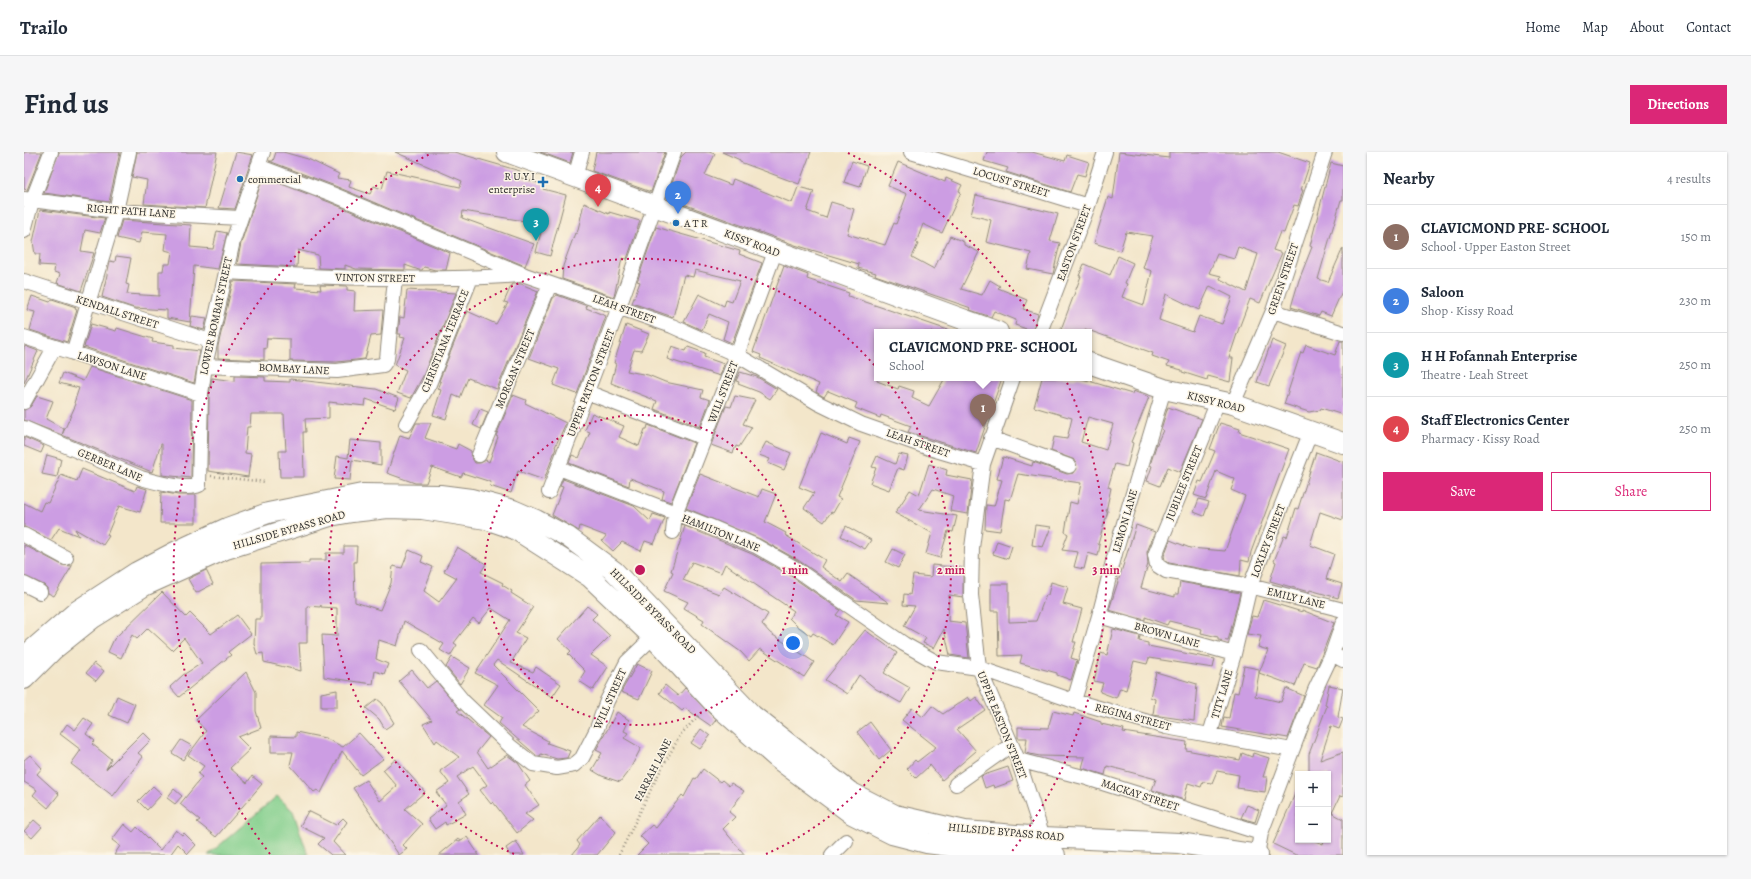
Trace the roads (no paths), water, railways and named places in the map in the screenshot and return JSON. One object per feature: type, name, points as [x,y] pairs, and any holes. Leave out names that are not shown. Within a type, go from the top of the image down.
[{"type":"street","points":[[24,231],[28,200],[51,152]]},
{"type":"street","points":[[74,353],[116,211],[129,152]]},
{"type":"street","name":"LOWER BOMBAY STREET","points":[[200,479],[201,394],[205,366],[239,218],[263,152]]},
{"type":"street","name":"KISSY ROAD","points":[[507,152],[775,252],[990,329]]},
{"type":"street","points":[[575,177],[582,152]]},
{"type":"street","name":"UPPER PATTON STREET","points":[[549,492],[619,307],[674,152]]},
{"type":"street","name":"LOCUST STREET","points":[[911,152],[928,154],[1088,206]]},
{"type":"street","name":"EASTON STREET","points":[[1041,329],[1088,206],[1105,152]]},
{"type":"street","name":"GREEN STREET","points":[[1225,403],[1273,311],[1325,152]]},
{"type":"street","name":"LEAH STREET","points":[[258,166],[332,194],[525,275],[672,326],[737,355],[818,403],[861,424],[929,448],[983,464]]},
{"type":"street","name":"RIGHT PATH LANE","points":[[28,200],[116,211],[239,218]]},
{"type":"street","name":"WILL STREET","points":[[673,532],[675,514],[737,355],[775,252]]},
{"type":"street","name":"VINTON STREET","points":[[226,272],[395,279],[471,278],[525,275]]},
{"type":"street","name":"CHRISTIANA TERRACE","points":[[406,424],[429,384],[471,278]]},
{"type":"street","name":"BOMBAY LANE","points":[[205,366],[337,371],[382,365],[387,359],[395,279]]},
{"type":"street","name":"KENDALL STREET","points":[[24,281],[89,304],[210,341]]},
{"type":"street","name":"MORGAN STREET","points":[[479,455],[550,284]]},
{"type":"street","points":[[1273,311],[1343,333]]},
{"type":"street","name":"LAWSON LANE","points":[[24,337],[54,348],[74,353],[201,394]]},
{"type":"street","points":[[24,402],[54,348]]},
{"type":"street","name":"KISSY ROAD","points":[[1092,364],[1164,389],[1225,403],[1343,443]]},
{"type":"street","name":"UPPER EASTON STREET","points":[[1012,381],[983,464],[972,548],[971,595],[979,668],[1018,760],[1043,837],[1055,855]]},
{"type":"street","name":"LEMON LANE","points":[[1074,701],[1100,616],[1116,550],[1164,389]]},
{"type":"street","points":[[587,392],[704,438]]},
{"type":"street","name":"JUBILEE STREET","points":[[1157,564],[1155,555],[1225,403]]},
{"type":"street","name":"GERBER LANE","points":[[24,428],[156,483],[179,486],[200,479]]},
{"type":"street","name":"LOXLEY STREET","points":[[1234,654],[1250,586],[1311,431]]},
{"type":"street","points":[[991,438],[1069,466]]},
{"type":"street","name":"HAMILTON LANE","points":[[559,468],[709,526],[756,546],[793,567],[904,644],[936,662],[979,668]]},
{"type":"street","name":"HILLSIDE BYPASS ROAD","points":[[24,657],[77,611],[137,572],[175,552],[228,528],[268,513],[362,494],[440,495],[471,499],[513,510],[536,520],[568,537],[614,571],[752,715],[850,792],[895,816],[965,831],[1043,837],[1179,843],[1258,855]]},
{"type":"street","name":"HILLSIDE BYPASS ROAD","points":[[24,679],[80,627],[152,582],[226,549],[330,516],[352,512],[388,508],[429,510],[486,519],[515,529],[590,577],[653,637],[712,701],[778,758],[852,814],[892,834],[927,843],[954,848],[1055,855]]},
{"type":"street","points":[[24,535],[66,558]]},
{"type":"street","name":"EMILY LANE","points":[[1157,564],[1166,571],[1250,586],[1343,610]]},
{"type":"street","points":[[24,584],[40,592]]},
{"type":"street","name":"BROWN LANE","points":[[1100,616],[1234,654]]},
{"type":"street","points":[[1258,855],[1261,833],[1315,690],[1337,657],[1343,622]]},
{"type":"street","name":"WILL STREET","points":[[421,650],[463,700],[510,746],[533,764],[558,768],[574,765],[582,758],[596,731],[607,701],[627,662],[653,637]]},
{"type":"street","name":"TITY LANE","points":[[1210,734],[1234,654]]},
{"type":"street","name":"REGINA STREET","points":[[979,668],[1074,701],[1166,726],[1292,750]]},
{"type":"street","points":[[956,784],[1011,745]]},
{"type":"street","name":"MACKAY STREET","points":[[1018,760],[1087,778],[1261,833]]},
{"type":"street","points":[[832,855],[846,841]]},
{"type":"place","name":"commercial","points":[[240,179]]},
{"type":"place","name":"R U Y I enterprise","points":[[543,182]]},
{"type":"place","name":"Staff Electronics Center","points":[[598,207]]},
{"type":"place","name":"Saloon","points":[[678,214]]},
{"type":"place","name":"A T R","points":[[676,223]]},
{"type":"place","name":"H H Fofannah Enterprise","points":[[536,241]]},
{"type":"place","name":"CLAVICMOND PRE- SCHOOL","points":[[983,427]]}]
